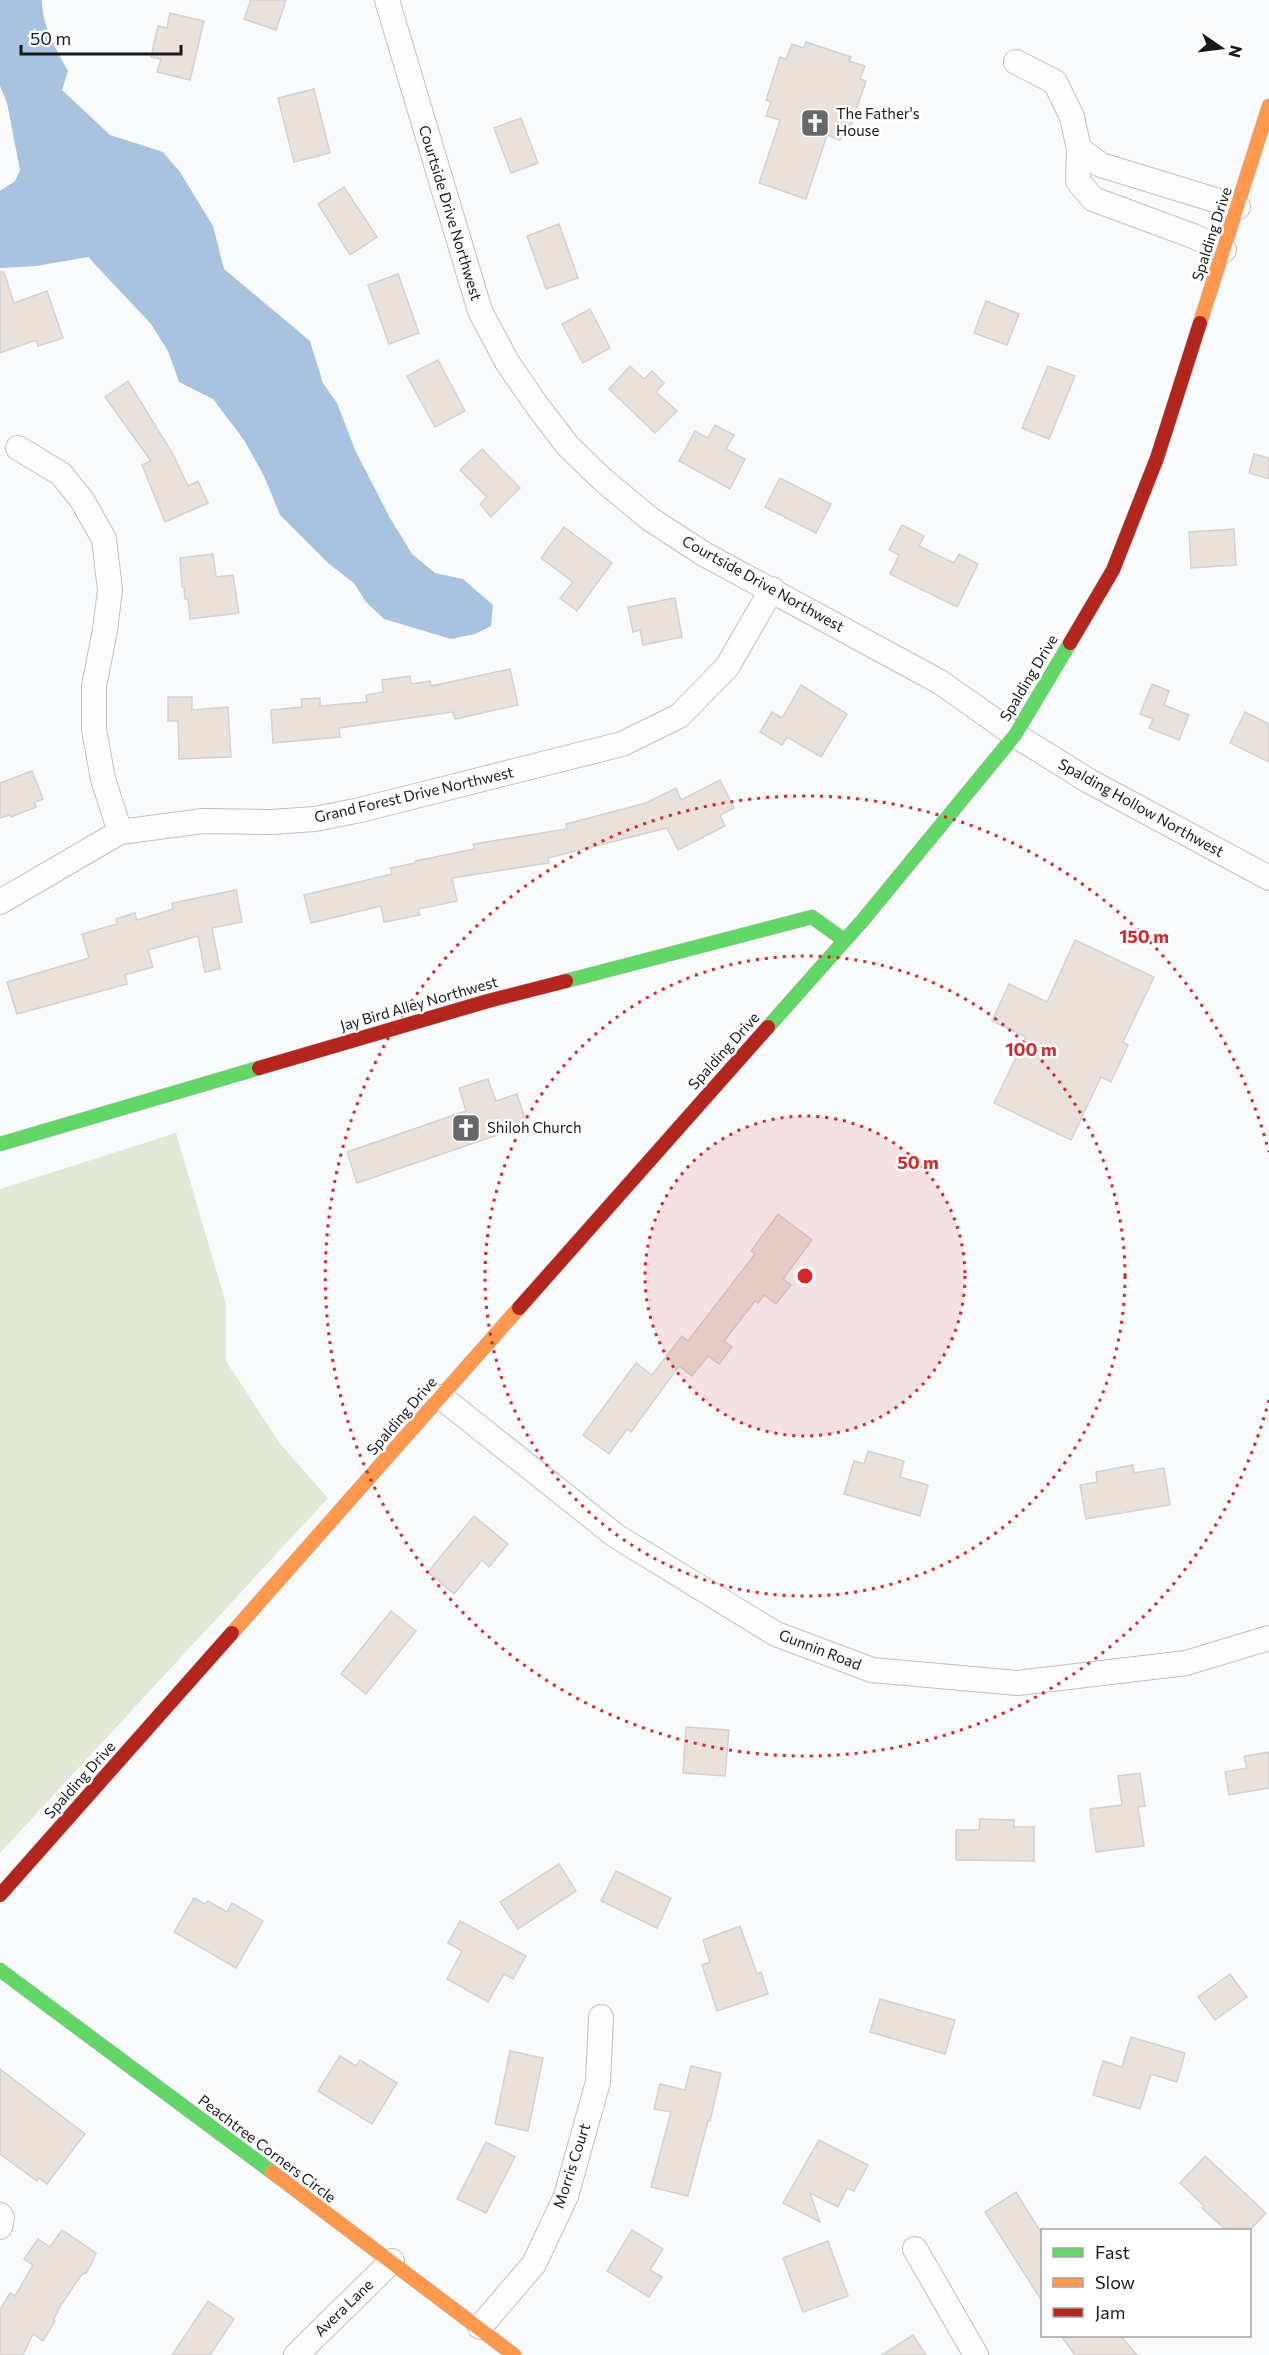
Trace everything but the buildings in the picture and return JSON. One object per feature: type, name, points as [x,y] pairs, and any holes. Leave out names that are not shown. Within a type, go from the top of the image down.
[{"type":"main road","name":"Spalding Drive","points":[[0,1895],[879,901],[1015,735],[1113,570],[1157,458],[1269,106]]},
{"type":"main road","name":"Jay Bird Alley Northwest","points":[[0,1144],[488,1000],[812,917],[844,940]]},
{"type":"main road","name":"Peachtree Corners Circle","points":[[0,1970],[392,2261],[514,2355]]},
{"type":"street","name":"Courtside Drive Northwest","points":[[387,0],[480,311],[507,362],[568,446],[602,479],[650,519],[704,554],[940,682],[1015,735]]},
{"type":"street","points":[[1016,62],[1055,82],[1072,117],[1079,148],[1078,181],[1093,199],[1224,250]]},
{"type":"street","points":[[1079,148],[1101,165],[1238,207]]},
{"type":"street","points":[[18,448],[61,474],[82,500],[104,539],[110,590],[94,686],[94,729],[103,779],[120,832]]},
{"type":"street","name":"Grand Forest Drive Northwest","points":[[0,902],[120,832],[203,821],[271,822],[315,819],[622,744],[679,716],[727,667],[772,589]]},
{"type":"street","name":"Spalding Hollow Northwest","points":[[1015,735],[1089,781],[1269,878]]},
{"type":"street","name":"Gunnin Road","points":[[441,1397],[616,1536],[776,1634],[872,1670],[1018,1683],[1186,1663],[1269,1638]]},
{"type":"street","name":"Morris Court","points":[[480,2327],[534,2264],[566,2196],[598,2082],[601,2017]]},
{"type":"street","points":[[0,2215],[2,2218],[0,2226]]},
{"type":"street","points":[[915,2248],[976,2355]]},
{"type":"street","name":"Avera Lane","points":[[296,2355],[392,2261]]},
{"type":"green space","points":[[176,1133],[226,1304],[226,1361],[281,1445],[328,1498],[0,1853],[0,1189]]},
{"type":"water","points":[[0,0],[42,0],[47,28],[68,71],[62,90],[110,135],[163,152],[180,172],[213,226],[224,269],[310,341],[323,383],[337,403],[356,452],[390,518],[412,554],[435,573],[463,579],[493,605],[491,626],[475,634],[451,639],[384,619],[366,602],[354,583],[329,564],[280,515],[264,476],[244,440],[213,399],[179,382],[168,351],[151,324],[88,257],[36,266],[0,268],[0,191],[15,181],[20,170],[7,103],[0,86]]},
{"type":"traffic: fast","points":[[768,1027],[863,920],[1015,735],[1070,643]]},
{"type":"traffic: fast","points":[[566,981],[812,917],[844,940]]},
{"type":"traffic: fast","points":[[0,1144],[259,1068]]},
{"type":"traffic: fast","points":[[0,1970],[272,2172]]},
{"type":"traffic: slow","points":[[1200,323],[1269,106]]},
{"type":"traffic: slow","points":[[232,1633],[519,1308]]},
{"type":"traffic: slow","points":[[272,2172],[514,2355]]},
{"type":"traffic: jam","points":[[1070,643],[1113,570],[1157,458],[1200,323]]},
{"type":"traffic: jam","points":[[259,1068],[488,1001],[566,981]]},
{"type":"traffic: jam","points":[[519,1308],[768,1027]]},
{"type":"traffic: jam","points":[[0,1895],[232,1633]]},
{"type":"place","name":"The Father's House","points":[[815,123]]},
{"type":"place","name":"Shiloh Church","points":[[466,1128]]}]
